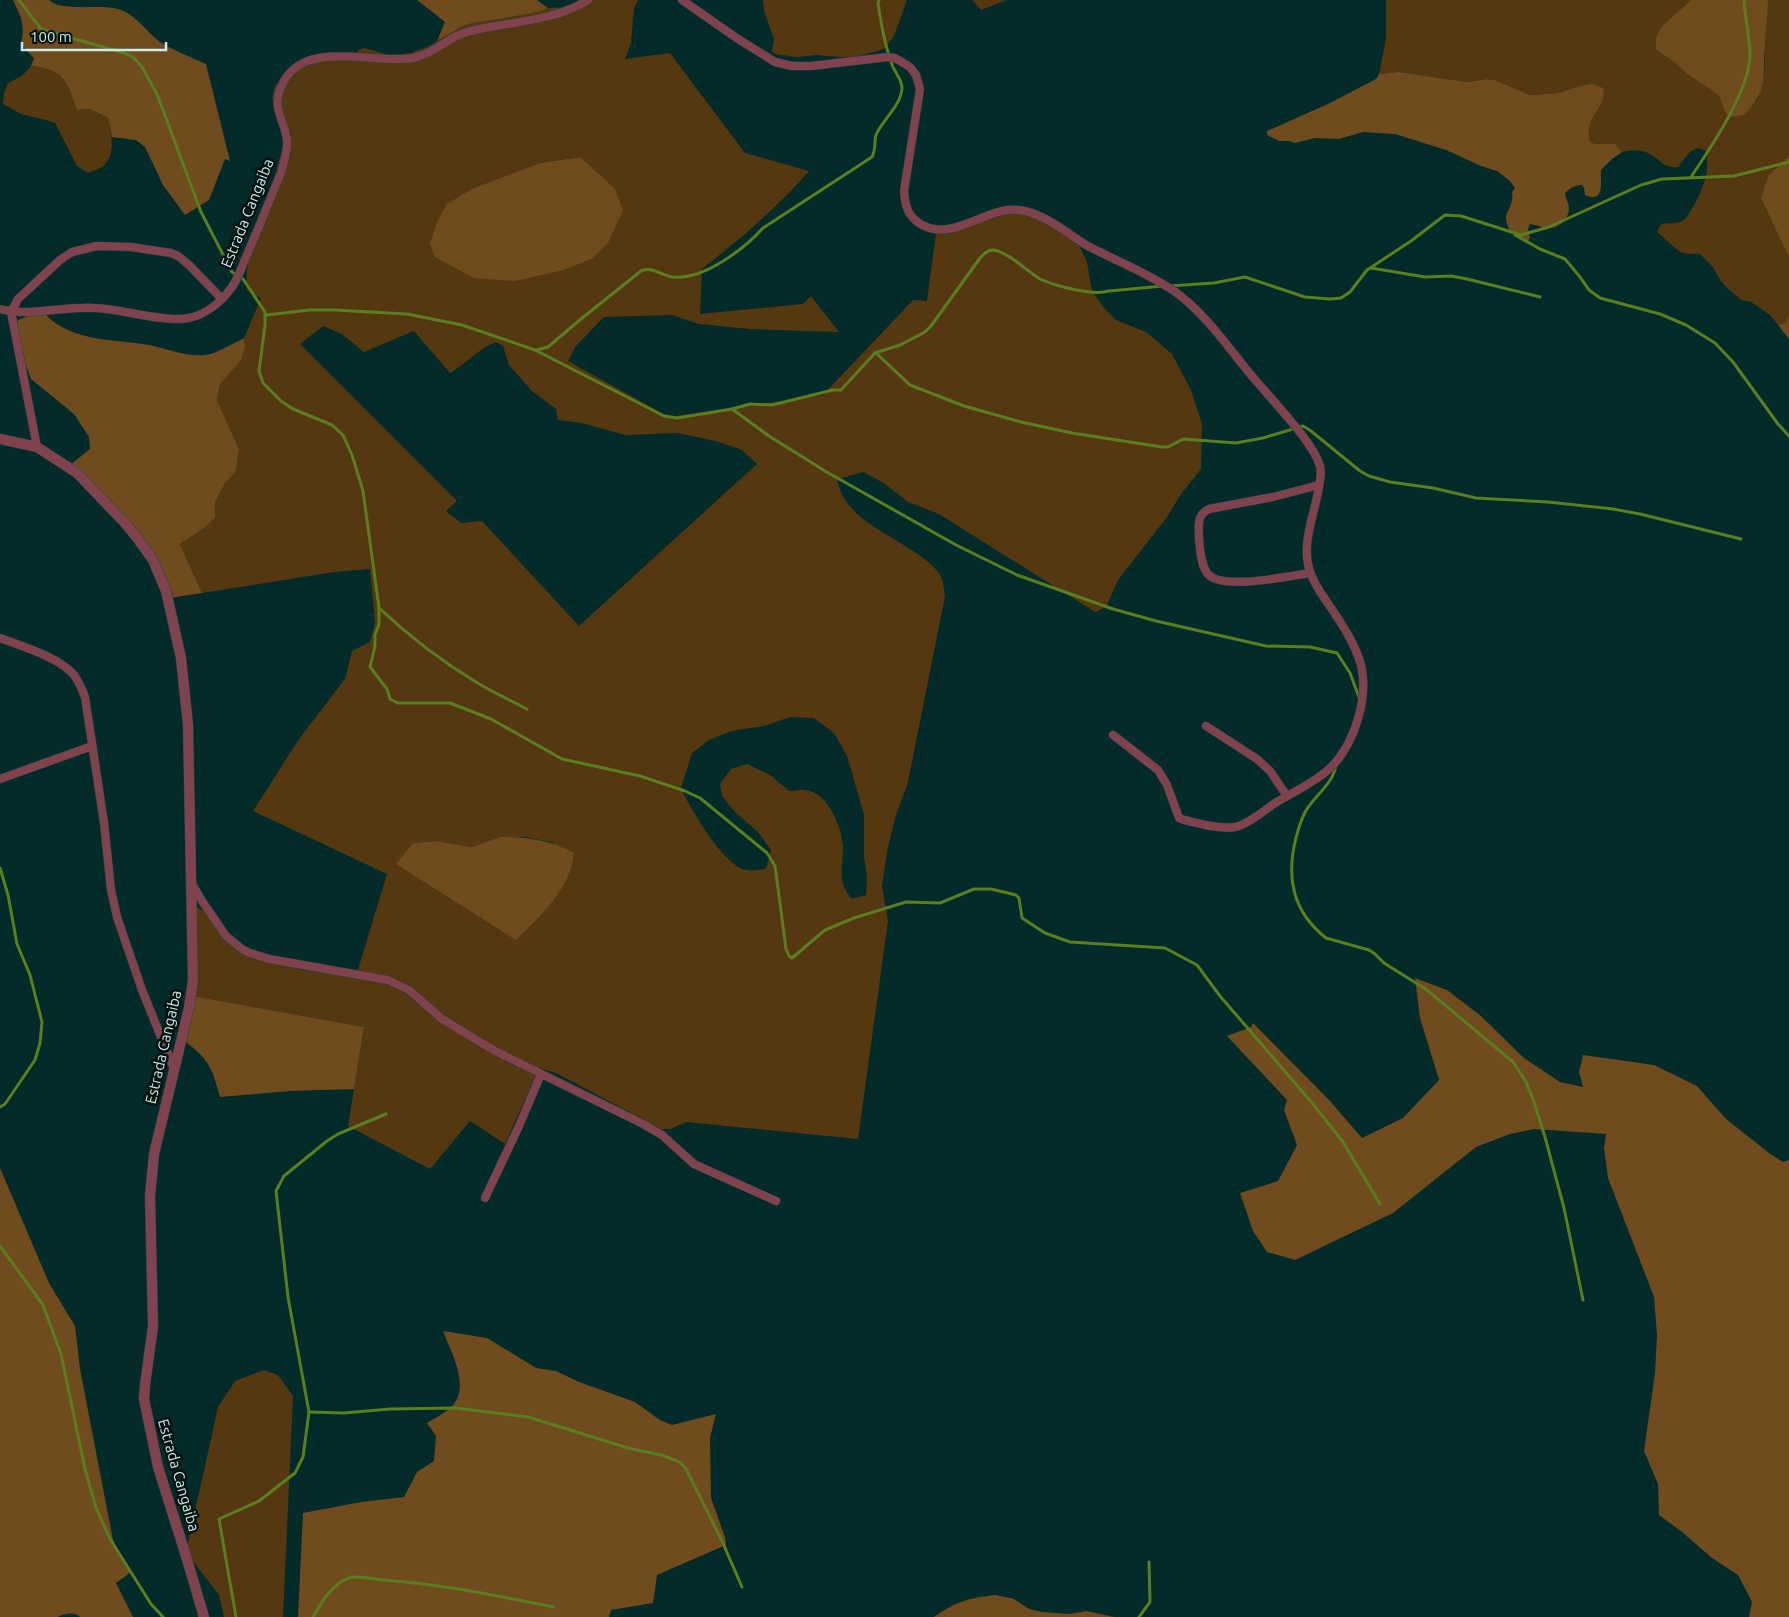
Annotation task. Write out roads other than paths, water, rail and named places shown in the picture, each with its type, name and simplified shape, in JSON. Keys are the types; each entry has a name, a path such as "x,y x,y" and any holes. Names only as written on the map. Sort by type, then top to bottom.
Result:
{"street":[{"name":"Estrada Cangaiba","path":"0,309 11,312 94,308 180,319 202,314 222,299 235,282 281,173 287,139 279,116 278,98 284,82 296,68 316,59 333,57 414,58 436,50 452,38 466,32 536,20 558,14 588,0"},
{"path":"682,0 775,62 792,66 811,66 888,57 902,61 916,75 920,89 904,190 905,203 911,216 926,227 941,230 960,226 1005,210 1028,211 1040,215 1084,243 1174,291 1190,304 1219,335 1302,435 1319,462 1321,473 1306,556 1310,573 1318,589 1354,646 1364,682 1363,697 1358,716 1343,752 1330,768 1312,782 1234,828 1179,818 1167,785 1158,770 1151,762 1113,735"},
{"path":"37,447 11,312 18,299 60,260 72,252 97,246 131,247 171,253 189,265 222,299"},
{"name":"Estrada Cangaiba","path":"0,438 37,447 77,473 125,522 152,560 166,591 181,658 189,746 193,980 189,1008 154,1154 150,1196 153,1326 144,1399 158,1467 204,1617"},
{"path":"1310,573 1234,583 1216,580 1208,575 1204,568 1199,542 1198,520 1209,509 1273,497 1319,485"},
{"path":"0,638 62,664 75,676 84,697 104,823 111,890 117,917 142,990 174,1069"},
{"path":"1206,726 1257,759 1270,771 1287,796"},
{"path":"0,780 92,746"},
{"path":"191,882 219,928 232,942 242,949 269,959 399,984 461,1032 495,1051 643,1124 662,1135 694,1164 776,1201"},
{"path":"485,1198 541,1074"}],"waterway":[{"path":"19,0 41,29 127,54 134,58 142,67 157,94 201,212 232,272 243,279 265,312 259,371 263,383 281,401 293,409 332,425 343,435 352,455 363,491 379,608 379,624 375,635 375,646 370,667 387,689 390,699 398,703 450,703 491,719 562,759 640,776 700,798 767,853 775,866 786,949 792,958 825,930 854,918 906,902 940,903 974,889 991,889 1016,895 1019,898 1022,918 1045,933 1070,942 1165,948 1197,965 1220,996 1313,1104 1343,1142 1380,1204"},
{"path":"536,350 548,347 641,271 654,270 673,277 685,277 697,274 722,262 745,245 763,228 872,157 876,135 895,107 902,88 886,43 879,11 879,0"},
{"path":"1691,177 1736,103 1748,71 1750,50 1744,0"},
{"path":"1169,286 1214,283 1245,277 1305,297 1341,298 1350,292 1367,270 1411,241 1445,215 1461,216 1521,235 1549,227 1641,185 1662,179 1734,176 1789,162"},
{"path":"1515,235 1540,249 1565,259 1589,290 1600,298 1660,314 1686,325 1715,343 1733,362 1778,424 1789,436"},
{"path":"266,315 310,310 334,310 407,314 462,325 535,350 664,416 677,418 732,409 750,404 772,405 833,390 841,390 875,353 900,345 925,332 980,258 989,251 999,251 1005,254 1040,279 1074,290 1102,292 1163,286"},
{"path":"1371,268 1425,277 1451,276 1540,297"},
{"path":"876,353 910,385 964,406 1021,422 1072,433 1168,447 1183,439 1236,443 1263,438 1303,426 1360,471 1369,476 1390,482 1433,488 1476,498 1548,502 1613,509 1741,539"},
{"path":"732,409 769,436 825,471 956,545 1017,575 1113,609 1156,621 1266,646 1310,647 1337,653 1350,673 1359,697"},
{"path":"379,608 450,666 482,686 527,709"},
{"path":"1336,764 1329,782 1304,813 1297,834 1293,852 1292,880 1299,905 1315,928 1326,938 1369,950 1384,963 1427,990 1513,1062 1526,1082 1545,1137 1564,1208 1583,1300"},
{"path":"0,868 8,895 17,944 30,975 42,1022 40,1043 35,1060 5,1104 0,1107"},
{"path":"236,1617 219,1519 259,1501 295,1473 303,1457 309,1412 288,1297 276,1191 284,1176 327,1141 338,1134 386,1114"},
{"path":"0,1246 43,1305 61,1354 85,1469 96,1508 110,1539 151,1604 163,1617"},
{"path":"309,1412 344,1413 390,1409 455,1408 528,1417 680,1462 686,1469 722,1541 742,1587"},
{"path":"1139,1617 1150,1602 1149,1562"},
{"path":"313,1617 337,1585 349,1578 357,1577 448,1587 554,1607"}]}
